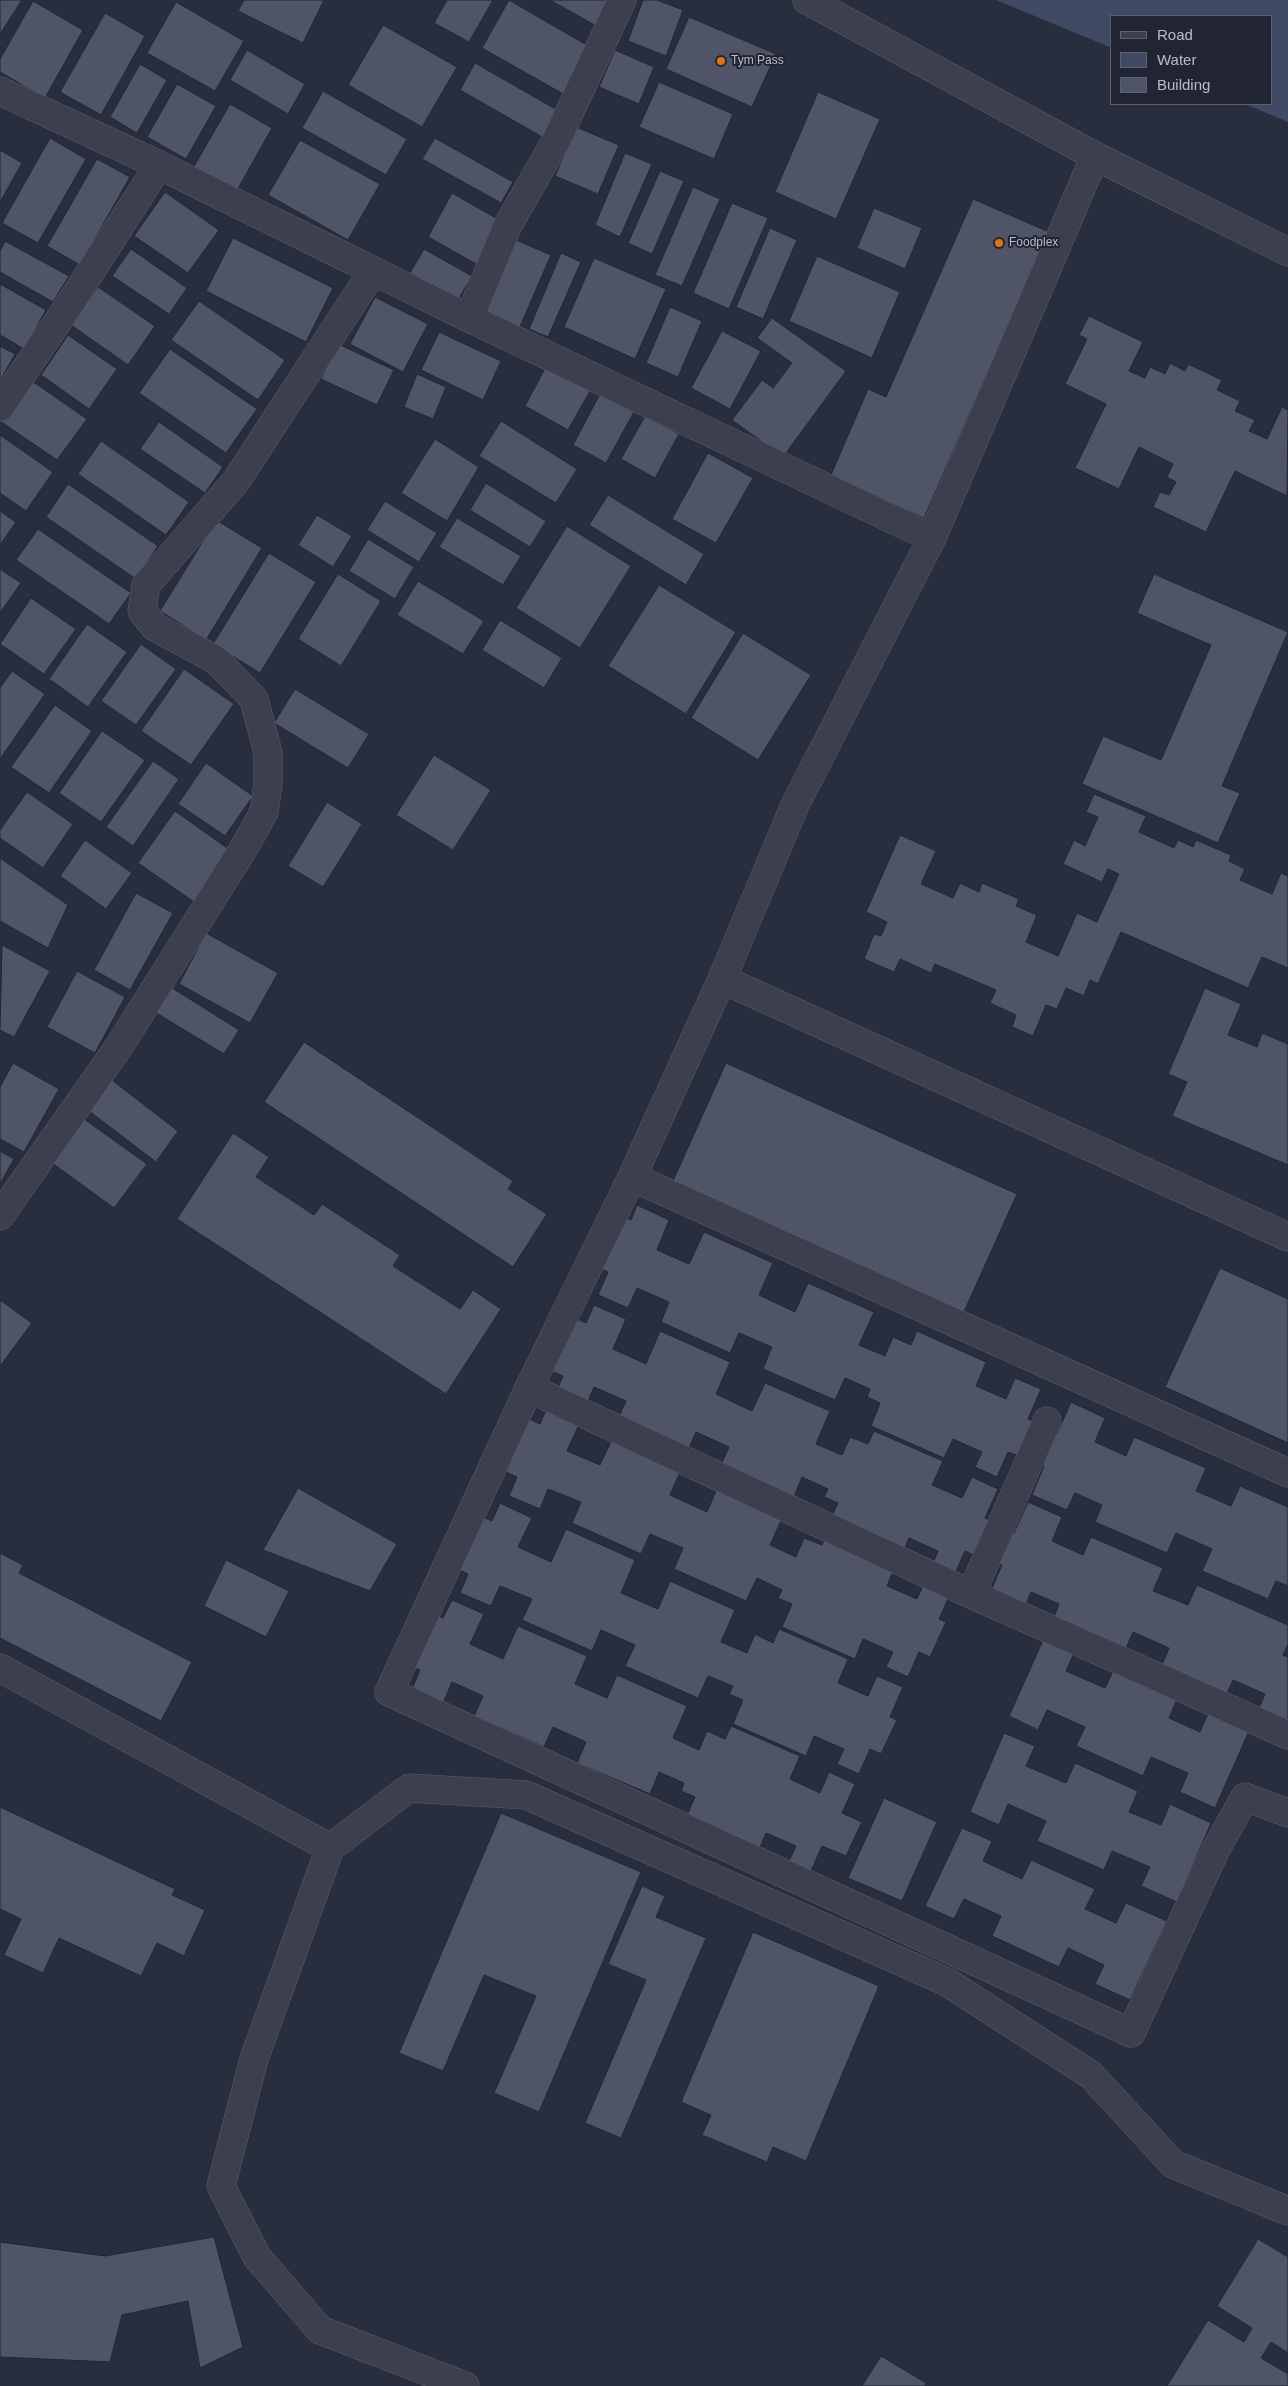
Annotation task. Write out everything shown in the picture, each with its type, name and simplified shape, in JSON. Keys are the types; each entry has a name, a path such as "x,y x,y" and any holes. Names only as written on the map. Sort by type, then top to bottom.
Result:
{"street":[{"path":"469,318 508,225 557,139 622,0"},
{"path":"807,0 1095,156 1288,252"},
{"path":"0,91 159,165 469,318 932,538"},
{"path":"1095,156 932,538 795,805 722,979 632,1177 529,1388 390,1692 1131,2033 1216,1849 1245,1797 1288,1813"},
{"path":"0,407 73,299 159,165"},
{"path":"0,1216 118,1048 245,846 264,812 268,784 268,753 254,699 216,660 155,627 142,611 146,585 236,481 373,271"},
{"path":"722,979 1288,1237"},
{"path":"632,1177 1288,1473"},
{"path":"529,1388 971,1594 1288,1736"},
{"path":"971,1594 1047,1421"},
{"path":"0,1668 330,1848"},
{"path":"465,2386 320,2330 257,2257 222,2186 254,2059 330,1848 410,1788 526,1794 947,1982 1092,2076 1173,2164 1288,2211"}],"water":[{"path":"996,0 1288,0 1288,122 1247,105 1273,105 1273,15 1110,15 1110,47"}],"building":[{"path":"0,0 22,0 0,34"},
{"path":"244,0 324,0 303,43 238,11"},
{"path":"447,0 493,0 469,42 434,23"},
{"path":"509,0 592,48 565,95 482,48"},
{"path":"550,0 616,0 600,28"},
{"path":"643,0 657,0 683,10 666,56 628,41"},
{"path":"33,1 83,30 45,98 0,72 0,59"},
{"path":"176,2 244,41 215,91 147,53"},
{"path":"105,13 145,36 101,115 60,92"},
{"name":"Tym Pass","path":"689,17 776,54 752,107 666,69"},
{"path":"383,25 457,67 422,127 348,85"},
{"path":"247,50 305,84 288,114 230,80"},
{"path":"615,50 654,67 639,104 599,87"},
{"path":"475,63 559,111 544,138 460,90"},
{"path":"140,64 167,80 137,133 110,117"},
{"path":"659,82 733,114 714,159 639,127"},
{"path":"177,84 216,106 186,159 147,137"},
{"path":"323,91 407,139 386,175 302,128"},
{"path":"818,92 880,119 836,219 775,192"},
{"path":"230,104 272,128 236,192 193,168"},
{"path":"576,127 619,145 598,194 555,176"},
{"path":"50,138 86,159 38,243 2,223"},
{"path":"435,138 513,182 501,203 422,159"},
{"path":"300,140 380,184 348,240 268,195"},
{"path":"0,150 22,163 0,202"},
{"path":"625,153 652,164 620,237 595,225"},
{"path":"97,159 130,177 80,265 47,246"},
{"path":"660,171 684,181 652,254 628,243"},
{"path":"693,187 720,199 682,286 655,275"},
{"path":"165,192 219,230 188,273 134,236"},
{"path":"452,193 503,222 478,265 428,237"},
{"path":"973,199 1049,232 924,518 830,477 868,389 886,397"},
{"path":"732,203 768,218 729,309 693,293"},
{"path":"874,208 922,228 905,269 857,248"},
{"path":"770,228 797,240 763,319 736,307"},
{"path":"233,238 333,288 306,342 206,291"},
{"path":"516,240 551,255 519,329 484,313"},
{"path":"5,241 69,276 53,302 0,272 0,251"},
{"path":"131,249 187,288 169,314 112,276"},
{"path":"424,249 472,276 458,300 410,273"},
{"path":"561,253 581,262 548,337 529,329"},
{"path":"817,256 900,292 872,358 789,321"},
{"path":"594,258 666,289 635,359 564,327"},
{"path":"0,284 46,310 24,349 0,335"},
{"path":"98,287 155,326 128,365 71,325"},
{"path":"375,297 428,324 403,372 350,344"},
{"path":"199,301 285,360 258,400 171,340"},
{"path":"670,307 702,321 678,377 646,363"},
{"path":"1089,316 1143,342 1129,371 1145,378 1150,367 1165,374 1170,363 1185,371 1188,364 1222,380 1217,390 1240,401 1235,411 1255,420 1249,431 1267,439 1282,407 1288,410 1287,496 1235,471 1206,532 1153,507 1160,492 1169,495 1176,482 1167,477 1173,464 1139,447 1119,489 1075,468 1106,404 1065,384 1087,339 1079,335"},
{"path":"772,318 846,371 783,457 732,420 762,380 773,388 792,363 757,338"},
{"path":"722,331 761,351 730,409 691,388"},
{"path":"439,332 501,361 483,400 421,370"},
{"path":"68,335 117,369 89,409 41,375"},
{"path":"338,344 394,370 377,405 321,379"},
{"path":"0,346 15,354 0,381"},
{"path":"170,349 257,409 226,453 139,393"},
{"path":"550,359 594,384 568,430 525,406"},
{"path":"417,374 446,387 433,419 404,407"},
{"path":"29,379 87,419 57,460 0,421"},
{"path":"600,394 634,412 606,463 573,445"},
{"path":"645,416 679,434 655,478 621,459"},
{"path":"501,421 577,469 556,503 479,456"},
{"path":"159,422 223,467 205,493 140,449"},
{"path":"0,435 53,472 26,511 0,493"},
{"path":"435,439 479,467 447,521 401,493"},
{"path":"101,441 189,502 166,535 78,474"},
{"path":"708,453 753,478 716,543 672,519"},
{"path":"486,483 546,521 530,547 470,510"},
{"path":"68,484 158,546 136,579 46,517"},
{"path":"608,495 704,554 686,585 589,525"},
{"path":"385,501 437,533 419,562 367,530"},
{"path":"0,511 16,522 0,545"},
{"path":"317,515 352,536 333,567 298,545"},
{"path":"457,518 521,556 503,585 439,547"},
{"path":"216,520 262,548 206,640 160,611"},
{"path":"567,526 631,566 580,648 516,608"},
{"path":"38,529 131,593 109,624 16,560"},
{"path":"368,539 414,567 395,599 349,571"},
{"path":"269,553 316,582 260,673 213,644"},
{"path":"0,569 21,583 0,613"},
{"path":"338,574 381,601 341,666 298,639"},
{"path":"1154,574 1288,632 1222,786 1240,793 1218,843 1082,784 1103,736 1161,760 1211,645 1137,613"},
{"path":"418,581 484,621 463,654 397,615"},
{"path":"659,585 736,632 686,714 608,666"},
{"path":"31,598 76,629 44,674 0,644"},
{"path":"500,620 562,658 544,688 482,650"},
{"path":"87,624 127,652 88,707 49,679"},
{"path":"743,633 811,675 758,760 691,718"},
{"path":"141,644 176,669 136,725 101,701"},
{"path":"184,669 234,704 191,765 141,731"},
{"path":"12,671 45,694 0,759 0,688"},
{"path":"295,689 369,734 348,768 274,723"},
{"path":"55,705 92,731 49,793 11,767"},
{"path":"102,731 145,760 101,822 59,793"},
{"path":"434,755 491,790 453,850 396,815"},
{"path":"153,761 179,779 133,846 106,827"},
{"path":"206,763 253,796 225,836 178,804"},
{"path":"27,792 73,824 43,868 0,838 0,830"},
{"path":"1094,794 1146,816 1139,832 1174,848 1178,840 1193,847 1196,840 1231,855 1229,861 1245,869 1240,880 1272,894 1281,873 1288,876 1288,968 1262,957 1248,988 1121,932 1098,984 1090,980 1084,996 1066,988 1057,1009 1046,1005 1033,1036 1012,1027 1016,1015 990,1003 996,990 935,964 931,973 900,959 894,972 864,959 874,934 881,936 887,922 866,912 900,835 936,851 921,884 953,898 960,883 979,892 982,883 1019,899 1016,906 1037,915 1026,942 1058,956 1077,913 1097,922 1119,874 1108,869 1102,882 1063,864 1074,840 1085,846 1098,817 1086,812"},
{"path":"327,802 362,824 323,887 288,866"},
{"path":"175,811 230,850 194,902 138,863"},
{"path":"85,840 132,873 106,909 60,876"},
{"path":"0,858 68,905 48,948 0,921"},
{"path":"136,893 173,913 130,990 94,970"},
{"path":"206,933 278,973 250,1023 179,984"},
{"path":"2,945 50,971 14,1037 0,1030"},
{"path":"77,971 125,997 95,1053 47,1027"},
{"path":"169,986 239,1030 224,1054 153,1011"},
{"path":"1205,988 1241,1004 1228,1035 1257,1047 1262,1033 1288,1044 1288,1165 1172,1116 1187,1082 1168,1074"},
{"path":"304,1042 513,1181 508,1189 547,1214 513,1267 264,1102"},
{"path":"13,1063 59,1089 24,1152 0,1139 0,1087"},
{"path":"726,1063 1017,1194 963,1314 672,1183"},
{"path":"108,1077 178,1131 156,1162 85,1108"},
{"path":"80,1116 147,1164 114,1208 48,1160"},
{"path":"233,1133 269,1157 256,1177 314,1215 322,1204 400,1255 393,1266 460,1309 473,1290 501,1309 446,1394 177,1219"},
{"path":"0,1151 14,1159 0,1184"},
{"path":"637,1205 669,1220 657,1250 689,1264 704,1232 773,1263 759,1295 795,1312 808,1283 874,1312 859,1345 885,1356 893,1337 911,1345 917,1331 986,1362 976,1386 1006,1399 1015,1378 1041,1389 1028,1419 1034,1422 1019,1456 1008,1452 997,1477 975,1467 982,1452 953,1439 944,1458 871,1426 880,1403 867,1397 870,1389 845,1378 835,1400 763,1369 772,1347 739,1333 730,1353 661,1322 669,1302 637,1288 628,1308 598,1295 608,1272 599,1268 622,1216 631,1220"},
{"path":"1220,1268 1288,1299 1288,1443 1165,1387"},
{"path":"0,1300 32,1323 1,1365 0,1365"},
{"path":"594,1305 626,1319 613,1349 646,1364 660,1331 730,1362 716,1394 752,1411 765,1383 830,1411 816,1444 842,1455 850,1437 868,1444 874,1431 943,1461 932,1485 962,1498 972,1477 998,1489 985,1518 991,1521 976,1556 965,1551 954,1576 932,1566 938,1551 909,1538 901,1558 827,1526 838,1503 824,1497 828,1489 802,1477 793,1499 719,1469 729,1447 696,1432 687,1452 617,1421 626,1401 594,1387 585,1408 555,1395 563,1376 551,1371 575,1318 586,1323"},
{"path":"1071,1402 1105,1418 1095,1442 1126,1456 1134,1437 1206,1468 1196,1491 1231,1506 1240,1486 1288,1507 1288,1586 1276,1581 1268,1599 1202,1571 1212,1549 1176,1533 1167,1553 1095,1522 1102,1505 1075,1493 1067,1510 1032,1495 1044,1466 1037,1462 1051,1431 1057,1434"},
{"path":"548,1406 581,1420 567,1451 600,1465 615,1433 684,1463 670,1495 707,1512 719,1484 785,1512 770,1545 796,1557 804,1538 822,1545 828,1532 897,1562 887,1586 917,1599 926,1579 952,1590 939,1619 946,1622 930,1657 919,1652 908,1677 886,1667 893,1652 863,1639 855,1659 782,1627 792,1604 778,1598 782,1590 757,1578 746,1601 674,1569 683,1548 650,1534 641,1554 572,1523 581,1502 548,1489 540,1509 509,1496 517,1477 506,1472 529,1419 540,1424"},
{"path":"298,1488 397,1544 370,1591 263,1550"},
{"path":"1028,1502 1062,1517 1052,1541 1083,1555 1091,1537 1163,1568 1153,1591 1188,1605 1197,1585 1288,1625 1288,1644 1283,1655 1288,1657 1288,1727 1257,1713 1265,1694 1233,1680 1225,1698 1160,1670 1169,1648 1133,1632 1124,1653 1052,1622 1059,1604 1031,1592 1024,1609 989,1595 1002,1565 994,1562 1008,1531 1014,1533"},
{"path":"500,1503 532,1518 518,1547 551,1562 566,1529 635,1560 621,1593 658,1609 670,1581 735,1610 721,1642 747,1653 755,1634 773,1643 779,1629 848,1659 838,1683 868,1696 877,1676 903,1687 890,1717 897,1720 881,1754 870,1749 859,1774 837,1764 844,1749 814,1736 806,1756 733,1724 743,1700 729,1694 733,1686 708,1676 698,1698 625,1666 635,1645 601,1630 592,1651 522,1620 532,1599 500,1586 491,1606 460,1593 468,1574 457,1569 480,1516 492,1521"},
{"path":"0,1553 23,1565 19,1573 192,1662 161,1721 0,1638"},
{"path":"226,1560 289,1591 266,1637 204,1606"},
{"path":"452,1600 484,1614 470,1644 503,1659 518,1626 587,1656 575,1684 607,1698 617,1675 687,1706 673,1738 699,1750 707,1731 725,1739 731,1726 800,1756 790,1779 820,1793 829,1772 855,1784 842,1813 862,1822 846,1856 822,1846 811,1871 789,1861 796,1846 766,1833 758,1852 685,1820 695,1797 681,1791 684,1783 659,1772 650,1794 577,1763 586,1742 553,1727 544,1747 474,1716 483,1696 452,1682 443,1703 412,1689 420,1670 409,1666 432,1613 443,1618"},
{"path":"1044,1638 1075,1651 1066,1671 1105,1688 1114,1669 1178,1697 1169,1718 1200,1732 1209,1711 1250,1729 1215,1808 1180,1792 1188,1773 1151,1757 1143,1776 1076,1746 1085,1727 1047,1710 1038,1730 1009,1716"},
{"path":"1004,1733 1035,1746 1026,1766 1066,1783 1075,1763 1138,1791 1129,1812 1161,1825 1170,1804 1211,1823 1177,1902 1141,1886 1150,1867 1112,1851 1104,1870 1037,1841 1046,1821 1008,1804 999,1825 970,1812"},
{"path":"884,1798 937,1822 902,1901 848,1878"},
{"path":"0,1807 175,1889 172,1895 205,1910 184,1956 157,1943 141,1976 59,1938 43,1973 4,1955 21,1919 0,1909"},
{"path":"501,1813 641,1872 539,2112 494,2093 536,1996 484,1975 443,2071 399,2053"},
{"path":"962,1828 992,1841 983,1861 1022,1879 1031,1860 1095,1889 1085,1909 1116,1923 1126,1903 1167,1921 1130,2000 1095,1984 1104,1965 1068,1948 1059,1967 992,1936 1001,1916 964,1899 954,1919 925,1906"},
{"path":"642,1886 665,1896 656,1917 706,1938 621,2138 585,2123 646,1980 608,1964"},
{"path":"753,1932 879,1986 806,2161 773,2147 767,2162 702,2135 711,2115 681,2102"},
{"path":"214,2237 243,2347 200,2368 188,2301 122,2315 110,2362 0,2357 0,2242 105,2256"},
{"path":"1258,2239 1288,2257 1288,2353 1271,2342 1261,2358 1288,2374 1288,2386 1167,2386 1208,2320 1244,2342 1252,2328 1217,2306"},
{"path":"881,2356 926,2383 925,2386 862,2386"}],"place":[{"name":"Tym Pass","path":"721,61"},
{"name":"Foodplex","path":"999,243"}]}
